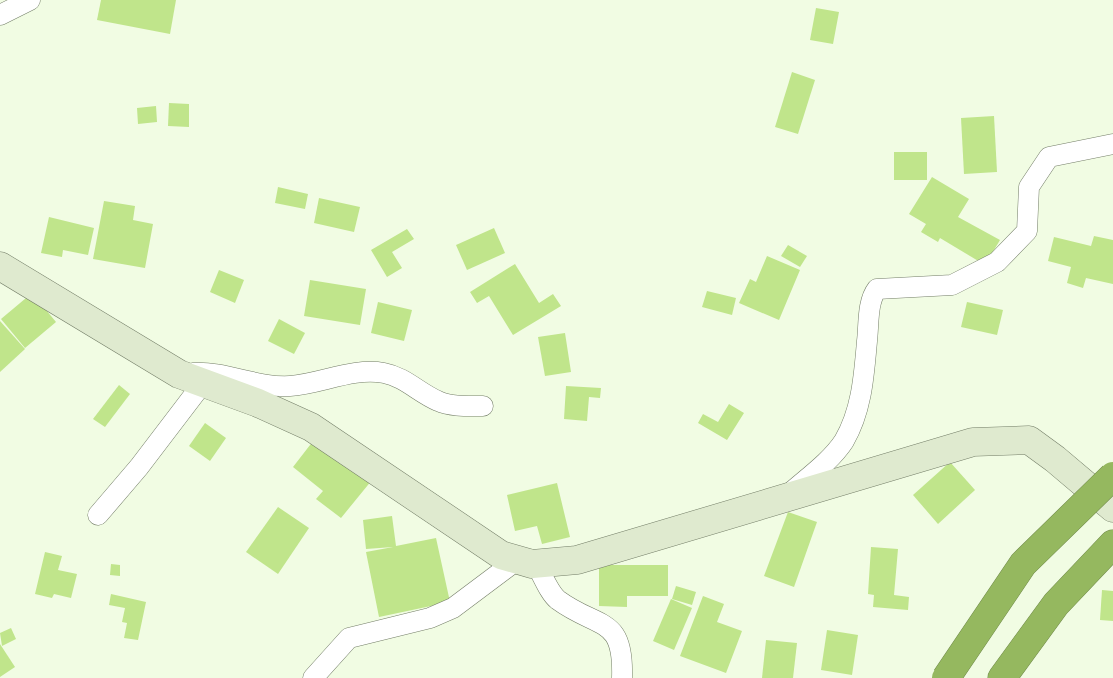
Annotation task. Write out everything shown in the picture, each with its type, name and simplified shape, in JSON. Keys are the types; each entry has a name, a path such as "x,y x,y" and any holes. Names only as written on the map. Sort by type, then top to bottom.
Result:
{"highway":[{"path":"946,678 1023,564 1113,476"},
{"path":"1002,678 1056,604 1113,544"}],"street":[{"path":"0,15 30,0"},
{"path":"786,496 843,442 856,415 863,388 870,310 874,294 878,289 952,285 997,262 1027,231 1029,187 1049,157 1113,144"},
{"path":"0,266 191,379 258,403 311,427 501,555 526,562 577,560 972,442 1029,440 1055,459 1113,508"},
{"path":"98,515 139,467 191,379 210,372 265,386 292,386 335,377 384,373 401,379 438,402 483,406"},
{"path":"313,678 349,638 430,618 453,608 526,562"},
{"path":"526,562 557,599 608,628 619,641 622,654 622,678"}],"building":[{"path":"101,0 176,0 170,34 97,20"},
{"path":"816,8 839,12 833,44 810,40"},
{"path":"792,72 815,80 798,134 775,127"},
{"path":"169,103 189,104 189,127 168,126"},
{"path":"156,106 157,122 138,124 137,108"},
{"path":"994,116 997,172 964,174 961,118"},
{"path":"894,152 927,152 927,180 894,180"},
{"path":"932,177 969,199 958,217 1000,240 985,265 940,238 938,242 921,232 926,224 909,214"},
{"path":"278,187 308,194 305,209 275,203"},
{"path":"319,198 360,207 354,232 314,223"},
{"path":"104,201 135,206 133,220 153,224 145,268 93,259"},
{"path":"49,217 94,228 88,255 63,250 62,257 41,253"},
{"path":"494,228 505,253 467,270 456,245"},
{"path":"407,229 414,239 392,252 402,268 387,277 371,250"},
{"path":"1094,236 1113,240 1113,284 1086,278 1083,288 1067,283 1071,267 1048,261 1054,237 1091,246"},
{"path":"788,245 807,256 800,267 781,256"},
{"path":"767,256 800,270 779,320 739,303 750,279 756,282"},
{"path":"515,264 539,303 553,294 561,306 513,335 489,296 477,303 470,292"},
{"path":"219,270 244,280 235,303 210,292"},
{"path":"310,280 366,289 360,325 304,316"},
{"path":"707,291 736,298 732,315 702,307"},
{"path":"32,293 56,322 25,348 1,319"},
{"path":"378,302 412,310 404,341 371,333"},
{"path":"967,302 1003,310 997,335 961,327"},
{"path":"279,319 305,333 294,354 268,341"},
{"path":"0,321 25,349 0,372"},
{"path":"565,333 571,372 545,376 538,337"},
{"path":"119,385 130,394 105,427 93,419"},
{"path":"566,386 601,388 600,398 589,397 587,421 564,419"},
{"path":"729,404 744,413 727,440 698,423 703,414 718,422"},
{"path":"205,423 226,438 210,461 189,446"},
{"path":"317,436 372,480 341,518 316,499 323,491 293,467"},
{"path":"950,462 975,490 938,524 913,495"},
{"path":"557,483 570,537 542,544 537,526 515,531 507,495"},
{"path":"278,507 309,528 278,574 246,552"},
{"path":"788,512 817,522 794,587 764,576"},
{"path":"392,516 396,546 436,538 450,602 379,617 366,552 393,547 366,549 363,520"},
{"path":"871,547 898,549 894,595 909,597 908,610 873,607 874,595 868,594"},
{"path":"45,552 62,556 58,570 77,574 71,598 54,594 52,598 35,594"},
{"path":"111,564 120,565 120,576 110,575"},
{"path":"599,565 668,565 668,596 627,596 627,607 599,606"},
{"path":"676,586 696,592 692,605 672,599"},
{"path":"1102,590 1113,591 1113,621 1100,620"},
{"path":"111,594 146,602 138,640 124,638 127,623 122,622 125,608 109,605"},
{"path":"703,596 724,604 717,622 742,631 726,673 680,656"},
{"path":"671,599 692,608 674,650 653,641"},
{"path":"11,628 16,639 2,646 0,633"},
{"path":"827,630 858,635 852,675 821,670"},
{"path":"766,640 797,643 793,678 762,678"},
{"path":"0,644 15,667 0,677"}]}
